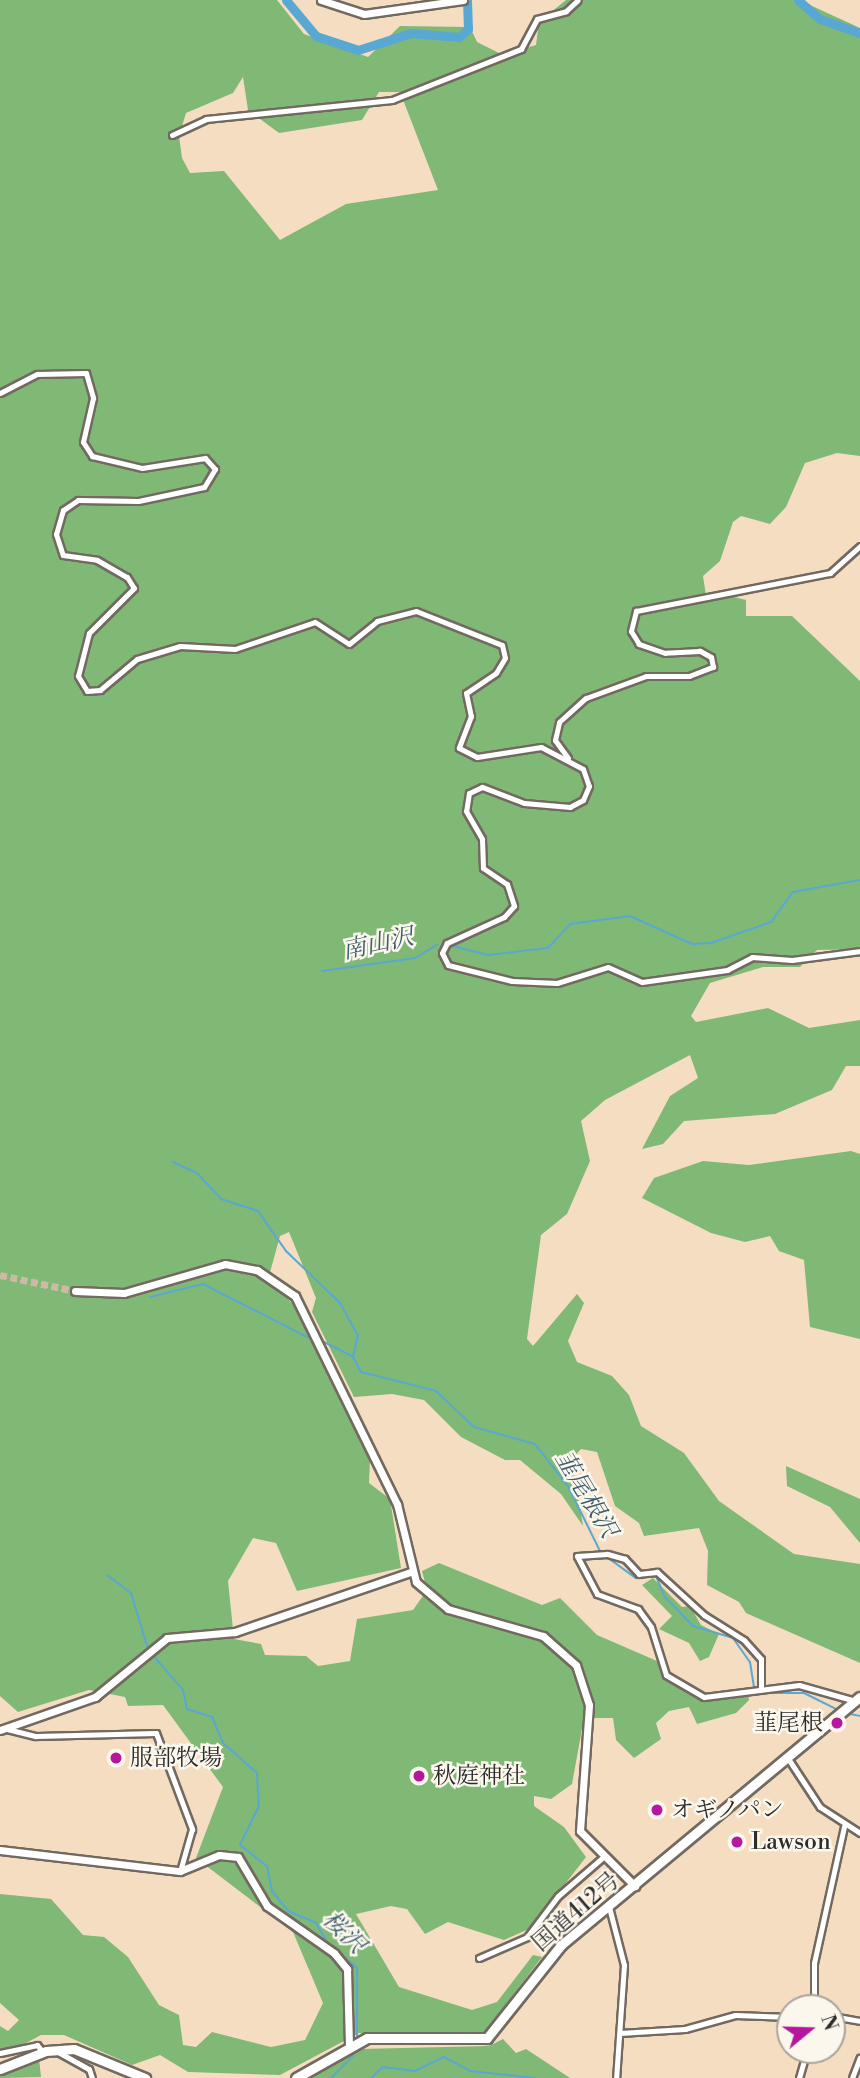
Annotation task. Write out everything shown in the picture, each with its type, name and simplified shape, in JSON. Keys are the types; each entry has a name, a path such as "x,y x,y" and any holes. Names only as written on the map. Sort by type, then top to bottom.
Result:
{"highway":[{"name":"国道412号","path":"296,2078 349,2044 367,2038 487,2038 550,1956 789,1760 833,1714 852,1700"},
{"path":"0,2069 58,2049 91,2054 145,2078"}],"street":[{"path":"321,0 364,14 462,0"},
{"path":"172,135 206,119 392,100 521,49 537,19 566,11 578,0"},
{"path":"0,393 37,374 86,373 93,398 83,442 93,456 142,468 205,458 215,469 204,486 138,501 78,500 63,510 56,534 63,555 97,560 127,577 134,588 89,633 78,676 84,689 98,691 131,663 180,646 235,649 315,622 349,644 377,621 419,611 496,640 505,650 496,673 466,693 471,716 458,740 462,752 477,757 538,746 572,762"},
{"path":"860,546 830,573 636,611 631,631 639,645 665,653 700,651 711,657 712,667 689,676 646,676 586,698 562,716 555,736 589,786 583,800 570,807 515,801 482,786 469,793 466,811 482,839 483,868 507,884 514,906 504,917 447,943 444,959 453,967 512,981 564,982 608,967 637,982 727,970 751,957 792,960 860,951"},
{"path":"75,1291 108,1294 225,1264 257,1270 287,1288 313,1327 397,1504 410,1572 440,1606 543,1636 576,1665 589,1704 580,1831 602,1858 635,1886"},
{"path":"761,1687 761,1660 744,1640 704,1615 657,1572 639,1574 625,1559 607,1554 577,1556 591,1587 638,1609 666,1675 704,1697 750,1687 824,1688 852,1700"},
{"path":"1,1729 95,1697 154,1646 175,1636 248,1628 410,1572"},
{"path":"1,1729 36,1736 156,1733 192,1829 180,1871"},
{"path":"789,1760 820,1807 844,1826 860,1833"},
{"path":"814,1994 814,1963 844,1826"},
{"path":"0,1850 180,1871 219,1855 238,1857 267,1906 334,1953 350,1977 349,2044"},
{"path":"479,1958 527,1937 558,1896 602,1858"},
{"path":"609,1907 624,1965 616,2078"},
{"path":"620,2033 685,2029 735,2015 776,2016"},
{"path":"0,2053 37,2045 43,2052"},
{"path":"58,2049 89,2069 92,2078"},
{"path":"852,2078 860,2057"}],"green space":[{"path":"0,0 277,0 304,34 368,57 400,26 470,27 477,42 503,55 536,45 539,22 566,0 799,0 860,28 860,456 837,453 805,463 786,507 770,524 741,516 733,522 720,561 703,576 707,602 734,597 746,600 746,616 792,616 860,681 860,949 817,950 800,967 763,967 710,983 691,1016 696,1022 768,1008 809,1028 860,1020 860,1066 846,1066 832,1090 775,1114 684,1121 663,1144 642,1149 670,1096 698,1078 690,1055 605,1100 581,1121 590,1161 567,1214 541,1235 527,1339 533,1346 577,1294 584,1303 568,1341 577,1362 612,1376 629,1395 641,1426 684,1453 719,1501 794,1554 860,1564 860,1663 746,1613 739,1602 707,1585 708,1551 699,1528 644,1536 639,1523 615,1506 597,1452 581,1449 572,1459 583,1526 561,1494 520,1460 505,1460 461,1437 424,1400 392,1394 354,1397 312,1312 316,1298 289,1232 280,1236 269,1276 305,1319 370,1460 369,1483 390,1499 401,1568 297,1591 276,1543 253,1538 228,1581 234,1639 261,1644 265,1655 306,1656 318,1666 350,1661 357,1619 413,1610 427,1590 422,1571 439,1563 542,1605 560,1598 597,1635 657,1661 666,1676 701,1700 747,1688 749,1700 736,1713 697,1724 689,1707 669,1711 656,1723 661,1739 634,1758 616,1740 613,1718 584,1718 572,1784 551,1799 534,1796 534,1806 564,1827 586,1857 531,1928 504,1940 448,1922 425,1934 407,1909 391,1906 356,1914 399,1987 472,2010 497,2002 533,1955 542,1957 481,2037 359,2033 280,2075 188,2072 160,2055 132,2065 64,2035 41,2035 0,2057 0,2026 8,2031 19,2020 0,2003 0,1894 51,1899 83,1935 104,1937 128,1957 159,2005 179,2015 183,2045 196,2047 212,2032 271,2047 305,2040 323,2003 293,1932 196,1858 223,1787 163,1705 128,1706 125,1697 89,1690 18,1712 0,1696","holes":["243,77 248,110 279,133 362,120 379,92 400,92 438,190 346,204 280,240 224,171 190,173 182,158 179,136 186,113 233,93"]},
{"path":"851,1151 860,1154 860,1339 810,1327 804,1260 779,1251 770,1236 745,1242 711,1233 642,1198 654,1178 703,1161 749,1165"},
{"path":"786,1466 860,1499 860,1543 830,1507 787,1486"},
{"path":"653,1578 682,1607 690,1606 701,1625 719,1634 709,1657 700,1661 689,1643 659,1629 672,1616 642,1585"},
{"path":"503,2039 516,2053 526,2049 570,2078 308,2078 359,2049 489,2046"},
{"path":"39,2058 41,2077 0,2078 0,2073"}],"waterway":[{"path":"286,0 316,36 358,50 411,33 459,37 468,29 467,0"},
{"path":"798,0 820,19 860,33"},
{"name":"南山沢","path":"449,945 488,955 548,948 570,924 630,916 692,944 711,943 771,922 793,892 860,880"},
{"name":"南山沢","path":"322,971 415,958 437,945"},
{"path":"173,1162 197,1173 221,1199 258,1211 286,1251 340,1303 358,1335 353,1357"},
{"name":"韮尾根沢","path":"150,1297 203,1284 307,1337"},
{"name":"韮尾根沢","path":"324,1342 353,1357 361,1372 436,1391 474,1427 535,1444 568,1486 600,1551"},
{"name":"韮尾根沢","path":"604,1555 636,1578 656,1576 665,1597 693,1626 733,1638 750,1662 754,1688"},
{"name":"桜沢","path":"107,1575 131,1593 148,1649"},
{"name":"桜沢","path":"151,1653 183,1690 187,1709 212,1717 223,1743 257,1773 259,1806 240,1845 267,1866 272,1891 288,1911 316,1923 328,1944"},
{"name":"韮尾根沢","path":"759,1693 804,1693 840,1711"},
{"name":"韮尾根沢","path":"845,1713 860,1716"},
{"name":"桜沢","path":"338,1952 357,1968 357,2036"},
{"name":"桜沢","path":"331,2078 353,2056"},
{"path":"371,2078 383,2067 415,2071 444,2057 470,2071 535,2078"}],"tunnel":[{"path":"0,1275 75,1291"}],"place":[{"name":"韮尾根","path":"837,1723"},
{"name":"服部牧場","path":"116,1758"},
{"name":"秋庭神社","path":"419,1776"},
{"name":"オギノパン","path":"657,1810"},
{"name":"Lawson","path":"737,1842"}]}
